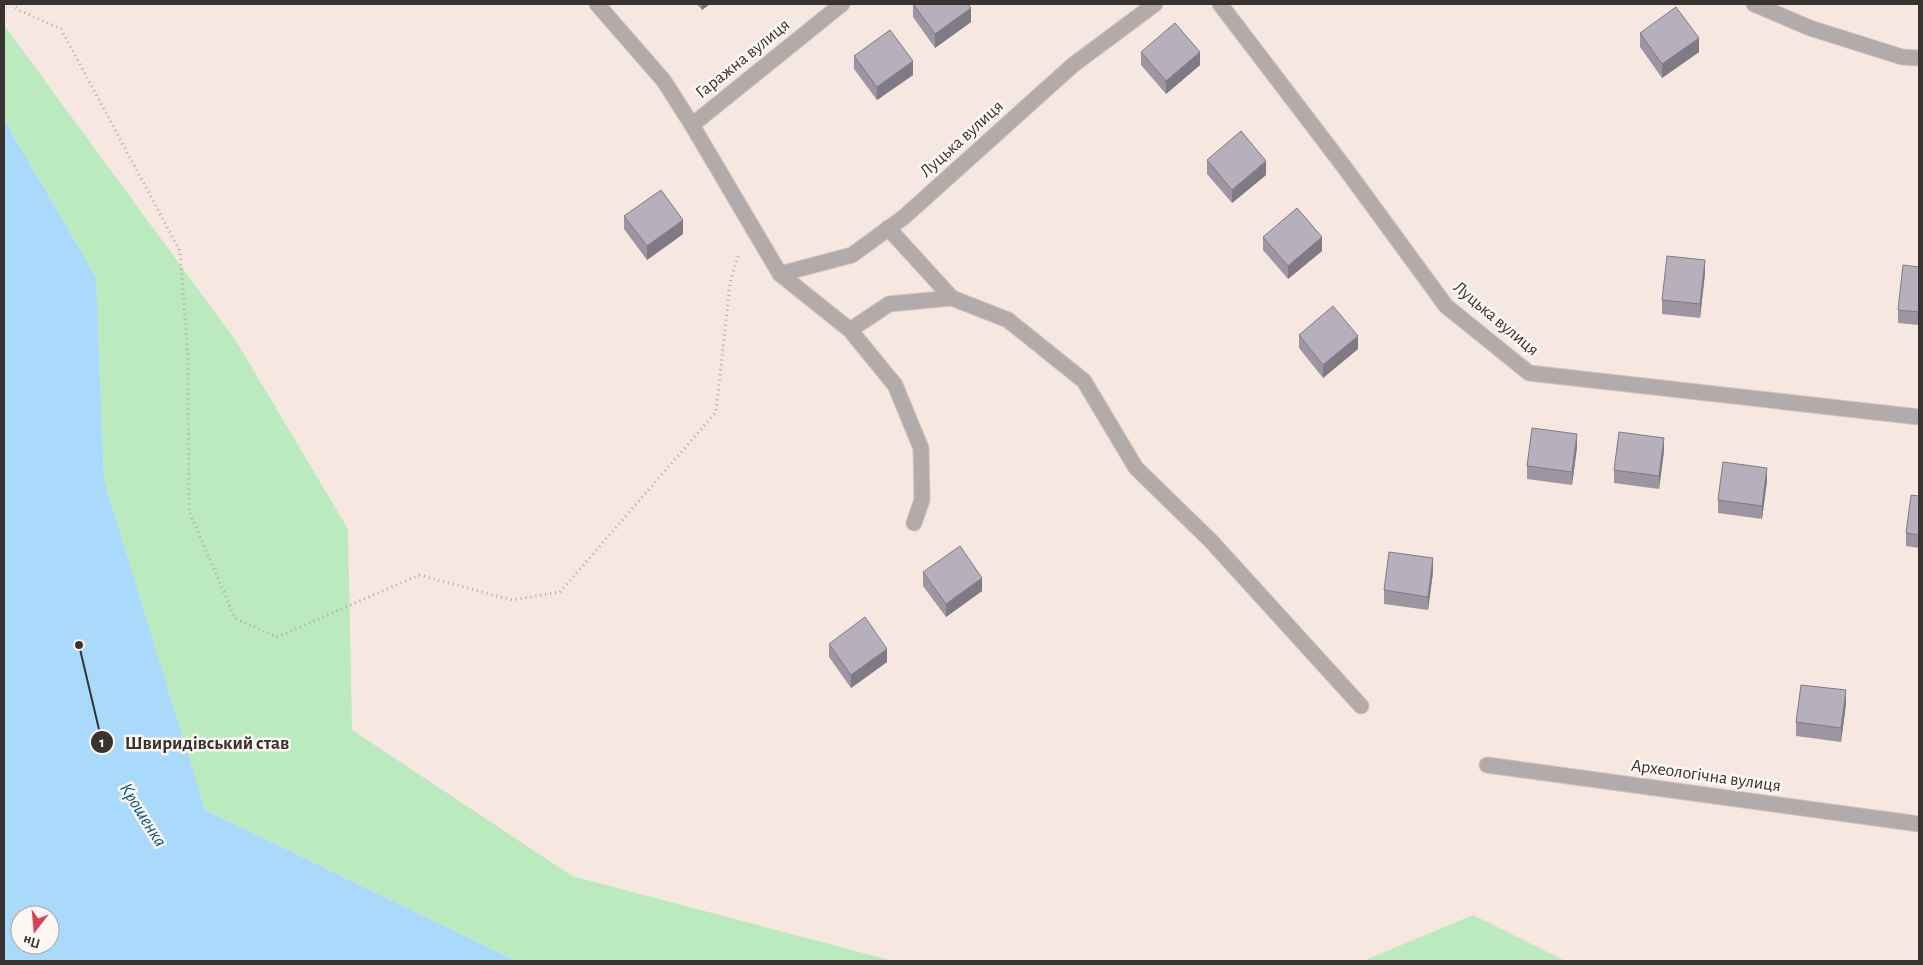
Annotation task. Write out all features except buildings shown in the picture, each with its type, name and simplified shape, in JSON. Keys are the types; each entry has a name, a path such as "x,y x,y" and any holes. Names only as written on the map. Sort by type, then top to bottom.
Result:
{"street":[{"path":"597,4 664,81 780,274 850,330 895,385 921,448 922,500 914,523"},
{"name":"Гаражна вулиця","path":"692,125 842,4"},
{"name":"Луцька вулиця","path":"780,274 852,255 904,217 1073,65 1155,4"},
{"name":"Луцька вулиця","path":"1220,4 1345,168 1446,306 1529,373 1919,417"},
{"path":"1754,4 1810,28 1902,57 1919,58"},
{"path":"888,228 952,298 1008,320 1084,381 1136,468 1211,541 1360,706"},
{"path":"850,330 889,304 952,298"},
{"name":"Археологічна вулиця","path":"1487,765 1919,824"}],"path":[{"path":"12,4 19,10 61,29 180,251 188,356 189,511 235,618 277,637 419,575 512,600 560,592 716,412 730,283 747,221"}],"green space":[{"path":"4,25 236,341 348,529 352,730 572,876 893,961 516,961 205,810 104,480 96,277 4,120"},
{"path":"1473,915 1565,961 1363,961"}],"water":[{"name":"Крошенка","path":"4,120 96,277 104,480 205,810 516,961 4,961"}],"place":[{"name":"Швиридівський став","path":"79,645"}]}
